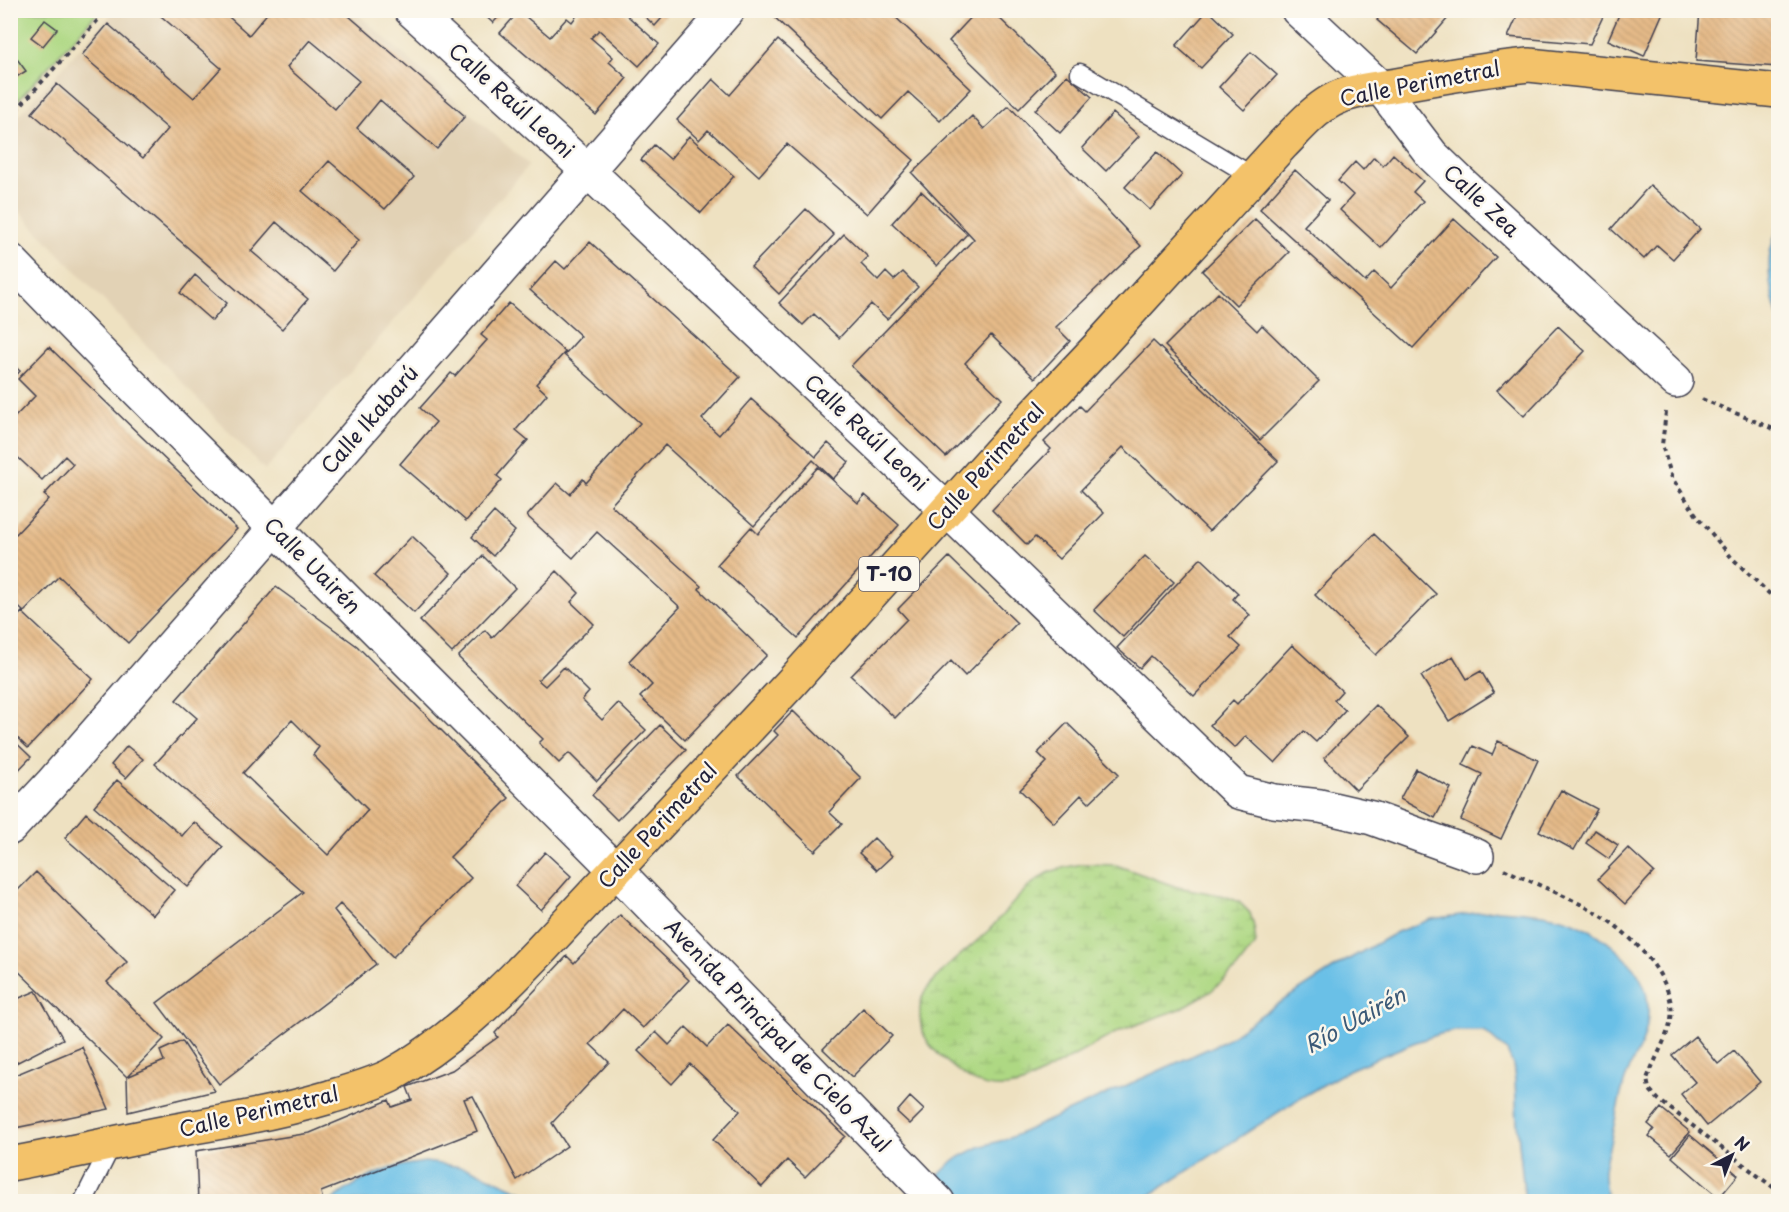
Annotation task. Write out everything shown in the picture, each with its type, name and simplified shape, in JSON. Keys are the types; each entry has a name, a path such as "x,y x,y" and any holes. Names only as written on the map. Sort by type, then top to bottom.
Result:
{"highway":[{"name":"Calle Perimetral","path":"10,1164 298,1106 352,1091 387,1077 423,1056 497,996 790,684 1252,176 1307,120 1332,101 1350,94 1381,88 1493,68 1529,65 1779,91"}],"street":[{"name":"Calle Raúl Leoni","path":"411,10 588,171 947,510 1238,792 1274,801 1320,806 1372,818 1477,856"},
{"name":"Calle Ikabarú","path":"10,828 728,10"},
{"name":"Calle Zea","path":"1298,10 1381,88 1432,155 1676,381"},
{"name":"Calle Uairén","path":"10,260 616,870"},
{"name":"Avenida Principal de Cielo Azul","path":"616,870 938,1202"}],"lane":[{"path":"1080,73 1252,176"},
{"path":"83,1202 112,1144"}],"path":[{"path":"10,117 107,10"},
{"path":"1779,431 1706,402 1676,381 1669,396 1664,418 1662,445 1672,478 1697,516 1732,558 1779,602"},
{"path":"1477,856 1603,917 1638,946 1656,968 1666,986 1671,1003 1671,1019 1647,1079 1649,1089 1659,1100 1779,1191"}],"shaded area":[{"path":"114,11 354,11 529,165 265,470 11,203 11,124"}],"green space":[{"path":"11,11 99,11 11,108"},
{"path":"1083,864 1116,865 1177,887 1225,896 1239,902 1250,913 1256,943 1237,968 1210,992 1180,1009 1119,1031 1025,1083 996,1087 970,1079 940,1055 925,1037 920,1021 920,1011 925,992 948,966 989,930 1039,878 1052,871"}],"water":[{"path":"1778,225 1778,318 1769,269 1770,253"},
{"name":"Río Uairén","path":"1497,910 1548,915 1576,923 1604,939 1619,952 1637,972 1642,982 1648,1005 1646,1030 1623,1087 1605,1161 1604,1178 1608,1201 1525,1201 1513,1065 1507,1051 1484,1031 1454,1031 1413,1043 1349,1070 1302,1097 1141,1201 911,1202 954,1160 979,1147 1007,1139 1223,1042 1342,963 1397,932 1431,919"},
{"path":"425,1162 469,1168 543,1201 331,1201 352,1186 376,1174 396,1167"}],"building":[{"path":"154,10 221,10 249,35 270,10 342,10 465,116 437,149 380,100 357,128 414,177 385,209 329,161 302,191 359,240 333,271 276,222 251,251 308,299 282,329 32,113 57,84 143,158 168,129 82,55 108,24 194,98 221,68","holes":["310,40 359,81 335,109 287,67"]},
{"path":"479,10 505,10 493,23"},
{"path":"524,10 536,10 531,16"},
{"path":"581,10 621,10 659,44 639,66 599,30 591,38 613,57 609,62 627,78 596,115 500,33 519,11 550,37 567,18 572,22"},
{"path":"638,10 669,10 655,26"},
{"path":"770,10 888,10 971,89 940,121 908,92 882,119 769,12"},
{"path":"978,10 991,10 1055,72 1019,109 949,41"},
{"path":"1208,10 1233,34 1201,68 1176,46"},
{"path":"1384,10 1455,10 1417,54 1377,20"},
{"path":"1520,10 1606,10 1590,44 1508,37"},
{"path":"1621,10 1664,10 1644,56 1608,40"},
{"path":"1700,10 1773,10 1778,16 1778,67 1696,61"},
{"path":"45,20 57,29 43,46 31,37"},
{"path":"778,40 914,160 867,214 787,144 759,176 708,130 699,140 677,120 713,79 730,95"},
{"path":"1251,52 1277,75 1244,110 1219,87"},
{"path":"14,55 26,71 10,81 10,58"},
{"path":"1067,75 1092,97 1060,133 1035,110"},
{"path":"1009,106 1141,246 1056,327 1070,341 1035,378 991,335 965,363 1002,399 946,457 851,366 974,239 912,173 972,116 984,129"},
{"path":"1113,113 1139,136 1106,171 1082,148"},
{"path":"689,136 734,176 701,213 641,160 654,145 670,159"},
{"path":"1157,152 1182,175 1150,210 1125,187"},
{"path":"1393,154 1423,181 1413,192 1423,201 1381,248 1340,210 1353,195 1338,181 1355,162 1363,170 1374,157 1383,166"},
{"path":"1295,170 1328,200 1304,226 1365,282 1374,272 1391,288 1454,219 1496,257 1413,348 1260,209"},
{"path":"1650,185 1700,229 1673,259 1657,245 1644,259 1611,229"},
{"path":"921,191 967,234 937,266 892,223"},
{"path":"806,209 834,235 779,294 751,267"},
{"path":"1255,219 1289,252 1236,305 1202,271"},
{"path":"844,234 868,257 861,264 878,281 886,272 894,280 903,272 918,287 887,319 871,304 839,338 814,314 803,325 779,303"},
{"path":"590,242 740,377 702,419 719,435 751,399 816,457 828,443 849,462 833,479 813,460 754,526 665,445 611,505 701,586 699,589 767,655 685,740 640,697 652,685 629,661 680,607 597,532 573,558 527,516 557,483 570,494 583,479 586,483 640,423 564,355 581,336 530,290 556,261 565,269"},
{"path":"195,275 227,303 212,321 180,293"},
{"path":"1218,293 1257,331 1262,325 1319,381 1260,440 1165,346"},
{"path":"509,303 565,352 536,384 547,394 516,430 528,440 497,476 502,480 466,521 400,464 436,422 420,408 451,373 455,376 487,340 481,335"},
{"path":"1558,326 1585,351 1524,416 1497,390"},
{"path":"1153,341 1278,461 1209,531 1123,447 1081,490 1104,513 1059,559 1035,537 1027,545 992,510 1051,449 1044,442 1080,406 1085,411"},
{"path":"49,347 237,529 128,643 59,576 24,612 10,599 10,529 16,534 49,499 44,495 73,464 65,456 42,480 10,450 10,422 35,396 18,379"},
{"path":"10,362 20,371 10,382"},
{"path":"818,467 858,503 865,495 899,525 798,638 717,565 751,527 758,534"},
{"path":"494,512 515,531 493,556 472,537"},
{"path":"1374,534 1436,594 1376,655 1315,595"},
{"path":"412,536 451,573 414,613 374,576"},
{"path":"483,556 515,588 452,653 420,621"},
{"path":"1145,556 1174,582 1123,637 1094,610"},
{"path":"949,557 1017,623 965,676 951,661 895,718 851,676 907,619 898,609"},
{"path":"1201,558 1238,593 1233,599 1250,615 1230,637 1241,647 1194,696 1151,656 1140,668 1117,648"},
{"path":"557,571 579,593 571,602 594,624 538,680 545,686 564,667 589,692 582,700 602,720 618,703 646,730 597,781 569,753 559,763 539,743 543,739 458,657 485,630 492,638"},
{"path":"276,587 357,646 509,798 450,857 471,878 393,957 340,904 334,910 376,964 219,1084 157,1003 303,892 155,764 197,718 176,700","holes":["292,720 319,747 313,755 368,810 328,855 243,773"]},
{"path":"22,612 93,679 28,748 10,731 10,624"},
{"path":"1292,645 1342,691 1334,700 1345,710 1316,742 1304,731 1275,763 1246,736 1235,748 1210,725 1233,700 1237,704"},
{"path":"1453,656 1467,679 1481,671 1494,693 1449,721 1421,676"},
{"path":"1376,705 1409,737 1356,790 1324,758"},
{"path":"793,711 861,778 829,812 842,824 815,851 738,776 778,735 774,731"},
{"path":"1067,723 1119,774 1089,803 1081,795 1054,823 1020,790 1047,762 1038,753"},
{"path":"660,725 686,750 617,820 592,795"},
{"path":"10,737 31,757 10,779"},
{"path":"1498,741 1538,760 1501,839 1461,820 1482,774 1463,765 1473,746 1492,755"},
{"path":"127,746 143,759 126,778 111,765"},
{"path":"1416,769 1451,788 1435,818 1400,799"},
{"path":"117,780 182,836 194,822 223,847 188,887 94,806"},
{"path":"1561,790 1597,809 1574,850 1539,831"},
{"path":"86,813 174,890 153,915 65,838"},
{"path":"1595,830 1618,845 1609,859 1586,843"},
{"path":"874,838 892,856 877,870 859,853"},
{"path":"1628,848 1654,872 1625,904 1598,879"},
{"path":"545,852 571,876 541,910 515,886"},
{"path":"36,872 127,962 107,982 164,1039 127,1077 10,963 10,898"},
{"path":"620,915 689,980 643,1028 623,1009 590,1044 609,1062 552,1123 567,1146 517,1180 473,1096 464,1099 477,1131 321,1192 323,1202 198,1202 196,1151 310,1133 389,1100 392,1107 412,1100 407,1087 452,1070 498,1037 495,1033 567,956 574,963"},
{"path":"36,991 63,1039 10,1066 10,1002"},
{"path":"863,1008 892,1036 852,1077 823,1049"},
{"path":"728,1025 845,1136 805,1177 787,1160 762,1187 713,1140 740,1111 690,1064 672,1084 638,1051 656,1032 669,1045 686,1027 707,1047"},
{"path":"1695,1036 1718,1064 1734,1051 1760,1082 1707,1126 1681,1094 1695,1082 1672,1055"},
{"path":"182,1041 215,1091 128,1112 127,1077 164,1061 160,1051"},
{"path":"82,1047 109,1109 10,1129 10,1077"},
{"path":"910,1097 924,1110 910,1124 897,1112"},
{"path":"1661,1108 1690,1132 1671,1154 1649,1136 1654,1129 1648,1124"},
{"path":"1690,1135 1738,1175 1719,1198 1672,1157"}]}
